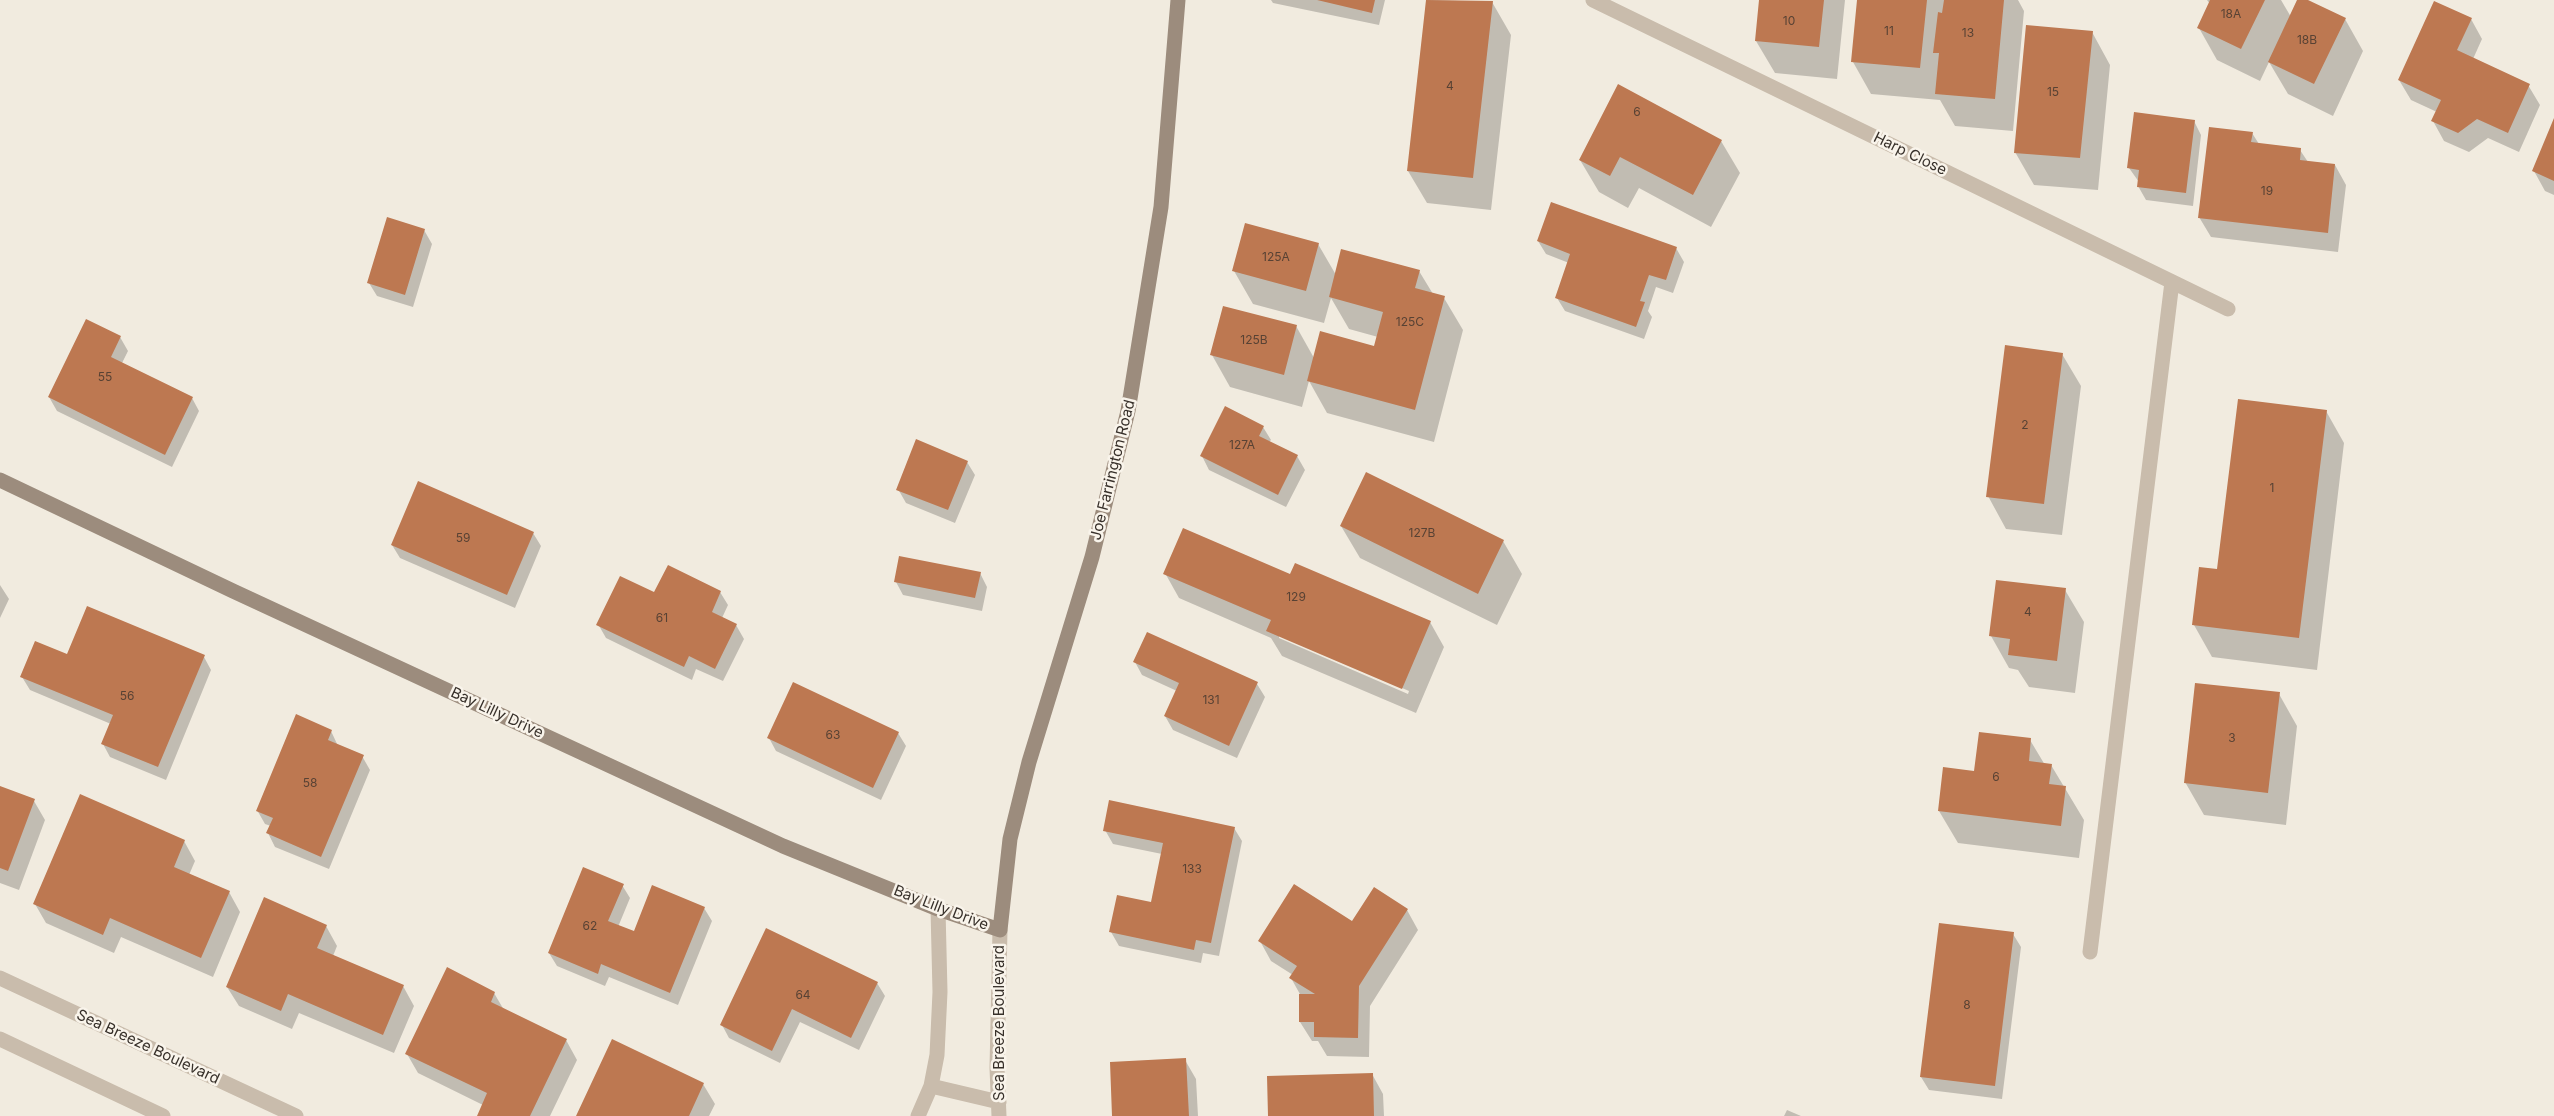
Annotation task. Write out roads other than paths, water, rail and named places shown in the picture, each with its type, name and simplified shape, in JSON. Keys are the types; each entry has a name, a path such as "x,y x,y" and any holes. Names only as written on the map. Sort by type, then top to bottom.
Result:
{"main road":[{"name":"Joe Farrington Road","path":"1000,930 1010,839 1029,762 1092,557 1128,411 1161,207 1178,0"},
{"name":"Bay Lilly Drive","path":"0,480 243,596 783,846 938,909 1000,930"}],"street":[{"name":"Harp Close","path":"1593,0 2228,309"},
{"path":"2090,952 2172,282"},
{"path":"918,1116 931,1086 937,1055 940,992 938,909"},
{"name":"Sea Breeze Boulevard","path":"999,1109 1000,930"},
{"name":"Sea Breeze Boulevard","path":"0,978 296,1116"},
{"path":"0,1039 163,1116"},
{"path":"931,1086 999,1109"}]}
